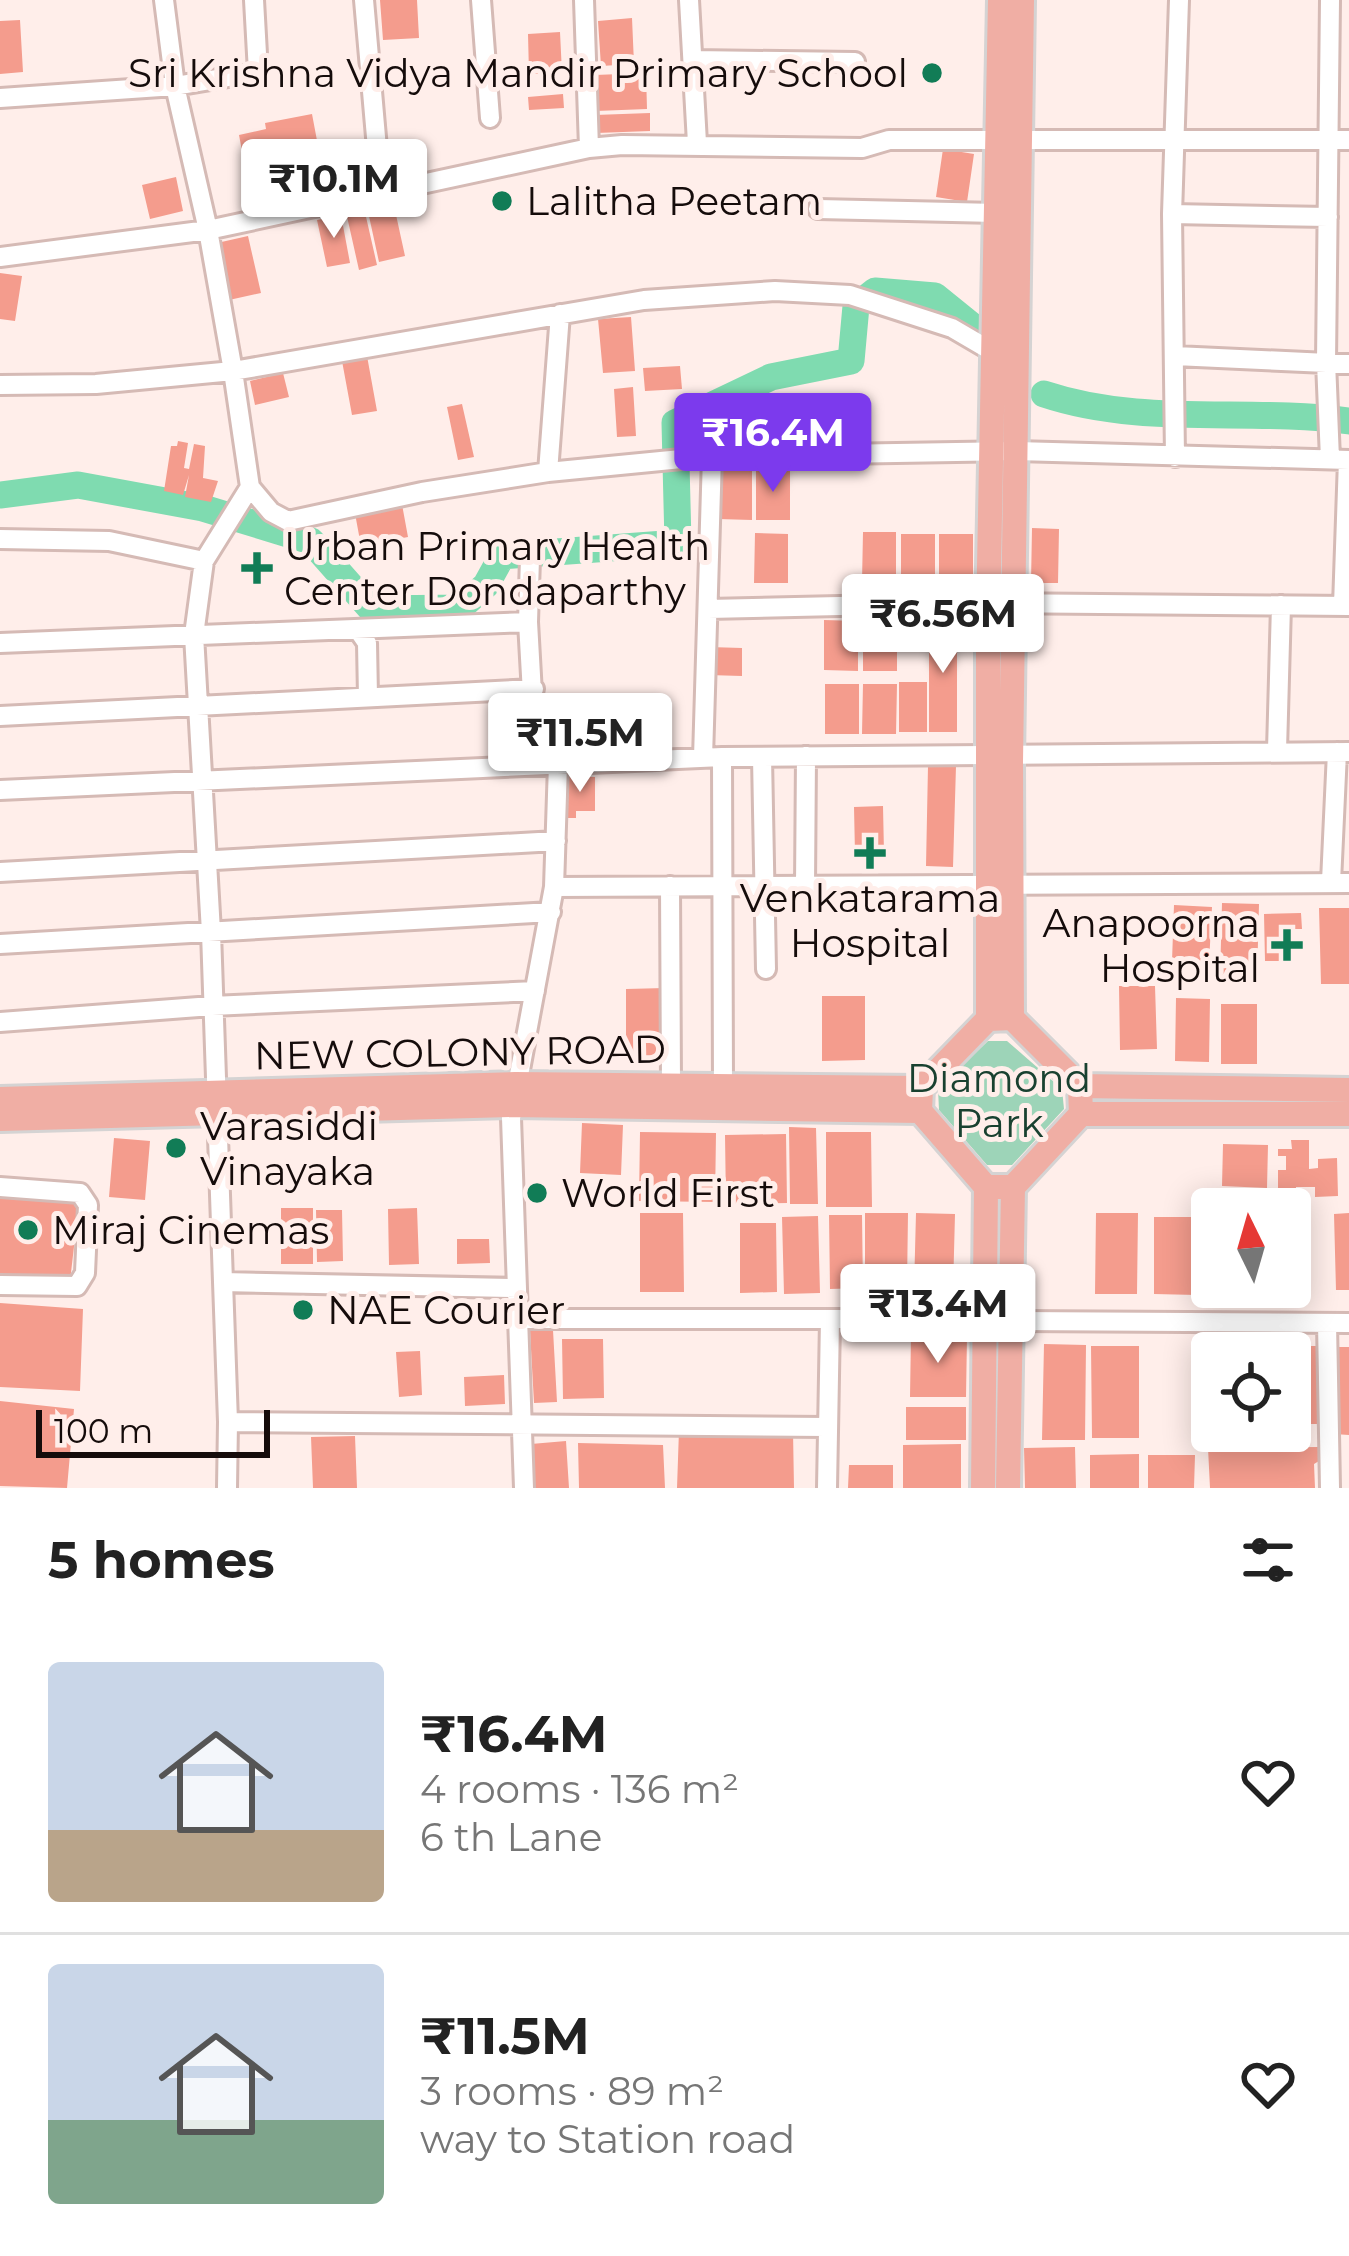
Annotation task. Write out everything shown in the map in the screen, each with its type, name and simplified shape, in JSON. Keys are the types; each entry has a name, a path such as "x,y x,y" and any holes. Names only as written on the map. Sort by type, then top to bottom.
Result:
{"main road":[{"path":"982,1488 986,1187 921,1099 1000,1019 1009,141 1000,0"},
{"path":"1004,452 993,352 997,214 1022,0"},
{"path":"1000,1019 1080,1086 1349,1090"},
{"name":"NEW COLONY ROAD","path":"0,1099 215,1102 671,1085 921,1099"},
{"path":"1008,1488 1013,1187 1081,1114 1080,1086"},
{"name":"NEW COLONY ROAD","path":"514,1094 921,1099"},
{"name":"NEW COLONY ROAD","path":"0,1119 215,1102"},
{"path":"1081,1114 1349,1114"},
{"path":"986,1187 1013,1187"}],"street":[{"path":"164,0 175,86 208,230 250,488 271,512 288,521 422,492 548,472 712,456 1004,452 1342,460"},
{"path":"0,98 175,86 258,72 254,0"},
{"path":"364,0 381,194"},
{"path":"481,0 490,118"},
{"path":"584,0 589,148"},
{"path":"689,0 698,143"},
{"path":"1175,457 1172,214 1178,0"},
{"path":"708,609 1001,603 1346,606 1342,460 1329,429 1327,362 1328,217 1339,140 1330,0"},
{"path":"693,61 854,62"},
{"path":"0,257 208,230 589,148 698,143 862,148 889,140 1339,140"},
{"path":"818,209 997,214"},
{"path":"1172,214 1328,217"},
{"path":"0,385 96,384 233,371 644,300 775,291 850,296 952,328 993,352"},
{"path":"548,472 560,314"},
{"path":"1174,356 1349,364"},
{"path":"712,456 708,609 721,886 723,1086"},
{"path":"227,1488 211,932 194,635 204,561 250,488"},
{"path":"0,538 110,541 204,561"},
{"path":"530,558 528,622 536,765"},
{"path":"1277,750 1280,605"},
{"path":"0,643 528,622"},
{"path":"358,631 367,643 368,698"},
{"path":"0,716 534,689"},
{"path":"0,790 712,758 1343,752 1340,883 554,886"},
{"path":"805,886 806,756"},
{"path":"763,757 766,969"},
{"path":"524,1488 514,1094 551,912 558,764"},
{"path":"0,872 556,842"},
{"path":"670,886 671,1085"},
{"path":"0,944 551,912"},
{"path":"0,1022 212,1006 535,991"},
{"path":"0,1187 80,1193 88,1204 84,1280 64,1289 0,1285"},
{"path":"223,1282 516,1288"},
{"path":"518,1319 983,1319"},
{"path":"827,1488 830,1320"},
{"path":"1010,1321 1349,1323"},
{"path":"1328,1323 1330,1488"},
{"path":"228,1422 827,1427"}],"green space":[{"name":"Diamond Park","path":"988,1041 1007,1041 1062,1089 1064,1109 1012,1165 987,1165 939,1110 938,1089"}],"building":[{"path":"380,0 417,0 419,38 383,40"},
{"path":"632,18 634,64 601,66 598,21"},
{"path":"20,20 23,72 0,74 0,21"},
{"path":"560,32 562,73 529,74 528,34"},
{"path":"646,73 647,109 596,111 595,75"},
{"path":"563,94 564,108 529,110 528,97"},
{"path":"650,113 650,131 596,133 595,115"},
{"path":"312,114 322,167 314,168 316,182 250,194 239,135 266,129 265,123"},
{"path":"943,149 974,154 967,202 936,197"},
{"path":"176,177 183,211 150,219 142,185"},
{"path":"393,201 405,256 379,262 367,207"},
{"path":"364,208 377,265 359,270 346,212"},
{"path":"341,215 350,263 327,267 317,220"},
{"path":"248,236 261,293 229,300 217,243"},
{"path":"0,273 22,276 15,321 0,319"},
{"path":"631,317 635,371 603,373 598,319"},
{"path":"367,356 377,411 352,415 342,361"},
{"path":"680,366 682,389 645,391 643,368"},
{"path":"283,373 289,397 255,405 250,381"},
{"path":"633,387 636,436 617,437 614,389"},
{"path":"462,404 474,457 458,460 447,407"},
{"path":"178,441 188,443 184,468 189,469 194,444 205,446 203,478 218,481 211,502 185,497 189,475 183,495 164,491 171,446"},
{"path":"718,470 752,470 752,520 718,519"},
{"path":"756,470 790,470 790,520 756,520"},
{"path":"401,499 408,537 361,546 354,508"},
{"path":"1032,528 1059,529 1058,583 1031,583"},
{"path":"863,532 896,532 896,582 862,582"},
{"path":"755,533 788,534 788,583 754,583"},
{"path":"901,534 935,534 935,584 901,584"},
{"path":"939,534 973,534 973,584 939,584"},
{"path":"824,620 858,621 858,671 824,670"},
{"path":"929,620 957,620 957,732 929,732"},
{"path":"863,621 897,621 897,671 863,671"},
{"path":"709,647 742,648 742,676 708,675"},
{"path":"899,682 927,682 927,732 899,732"},
{"path":"825,684 859,684 859,734 825,734"},
{"path":"863,684 897,684 896,734 862,734"},
{"path":"928,766 956,766 953,867 926,866"},
{"path":"566,776 595,777 595,811 576,811 576,818 565,818"},
{"path":"883,806 884,853 855,854 854,807"},
{"path":"1222,903 1259,904 1257,979 1220,978"},
{"path":"1174,905 1212,907 1209,963 1172,961"},
{"path":"1319,908 1349,908 1349,984 1321,984"},
{"path":"1301,913 1302,929 1290,929 1291,945 1280,945 1281,961 1265,961 1264,914"},
{"path":"1119,986 1155,986 1157,1049 1120,1050"},
{"path":"665,988 665,1060 626,1060 626,989"},
{"path":"822,996 865,996 865,1060 822,1061"},
{"path":"1176,998 1210,999 1209,1062 1175,1061"},
{"path":"1221,1004 1257,1004 1257,1064 1221,1064"},
{"path":"582,1123 623,1125 621,1175 580,1173"},
{"path":"789,1127 816,1128 818,1204 790,1204"},
{"path":"640,1132 716,1133 715,1202 639,1201"},
{"path":"826,1132 871,1132 872,1207 826,1207"},
{"path":"786,1134 787,1203 726,1204 725,1135"},
{"path":"114,1138 150,1141 145,1200 109,1197"},
{"path":"1291,1140 1309,1140 1309,1169 1318,1168 1318,1159 1337,1158 1338,1196 1315,1197 1315,1187 1278,1188 1278,1170 1286,1170 1286,1156 1278,1156 1278,1149 1292,1149"},
{"path":"1223,1144 1268,1145 1267,1188 1222,1186"},
{"path":"0,1197 79,1204 70,1281 0,1274"},
{"path":"281,1208 313,1208 313,1264 281,1264"},
{"path":"417,1208 419,1264 389,1265 388,1209"},
{"path":"316,1210 342,1210 343,1261 317,1262"},
{"path":"640,1213 683,1213 684,1292 640,1292"},
{"path":"865,1213 908,1213 907,1286 865,1285"},
{"path":"916,1213 955,1214 953,1291 914,1290"},
{"path":"1096,1213 1138,1213 1137,1294 1095,1294"},
{"path":"1349,1213 1349,1290 1336,1290 1334,1214"},
{"path":"829,1215 862,1215 863,1288 830,1289"},
{"path":"818,1216 820,1293 784,1294 782,1217"},
{"path":"1154,1217 1191,1217 1191,1295 1154,1294"},
{"path":"740,1223 776,1223 777,1292 740,1293"},
{"path":"457,1239 489,1239 490,1263 457,1264"},
{"path":"0,1303 83,1309 80,1391 0,1387"},
{"path":"553,1330 557,1402 534,1403 530,1331"},
{"path":"911,1335 967,1336 966,1397 910,1397"},
{"path":"562,1339 603,1339 604,1398 563,1399"},
{"path":"1044,1344 1086,1345 1085,1440 1042,1440"},
{"path":"1091,1346 1139,1346 1139,1438 1092,1438"},
{"path":"1311,1346 1318,1346 1318,1424 1311,1424"},
{"path":"1336,1347 1349,1347 1349,1435 1334,1434"},
{"path":"420,1351 422,1395 399,1397 396,1352"},
{"path":"504,1375 505,1404 465,1406 464,1377"},
{"path":"0,1401 74,1409 67,1488 0,1486"},
{"path":"906,1407 966,1407 966,1440 906,1440"},
{"path":"679,1430 793,1431 794,1488 677,1488"},
{"path":"355,1436 357,1488 313,1488 311,1437"},
{"path":"566,1441 569,1488 534,1488 531,1444"},
{"path":"578,1443 663,1445 665,1488 579,1488"},
{"path":"961,1444 961,1488 903,1488 903,1445"},
{"path":"1075,1447 1076,1488 1025,1488 1024,1448"},
{"path":"1311,1447 1319,1447 1315,1488 1210,1488 1208,1452 1311,1452"},
{"path":"1139,1454 1139,1488 1090,1488 1090,1455"},
{"path":"1148,1455 1195,1455 1194,1488 1148,1488"},
{"path":"849,1465 893,1465 893,1488 848,1488"}],"waterway":[{"path":"0,495 78,485 203,508 311,541 371,609 460,608 486,585 502,556 678,543 675,423 771,377 851,361 856,306 875,291 935,296 977,330"},
{"path":"1044,394 1119,410 1349,421"}],"place":[{"name":"Sri Krishna Vidya Mandir Primary School","path":"932,73"},
{"name":"Lalitha Peetam","path":"502,201"},
{"name":"Urban Primary Health Center Dondaparthy","path":"257,568"},
{"name":"Venkatarama Hospital","path":"870,853"},
{"name":"Anapoorna Hospital","path":"1287,945"},
{"name":"Varasiddi Vinayaka","path":"176,1148"},
{"name":"World First","path":"537,1193"},
{"name":"Miraj Cinemas","path":"28,1230"},
{"name":"NAE Courier","path":"303,1310"}]}
